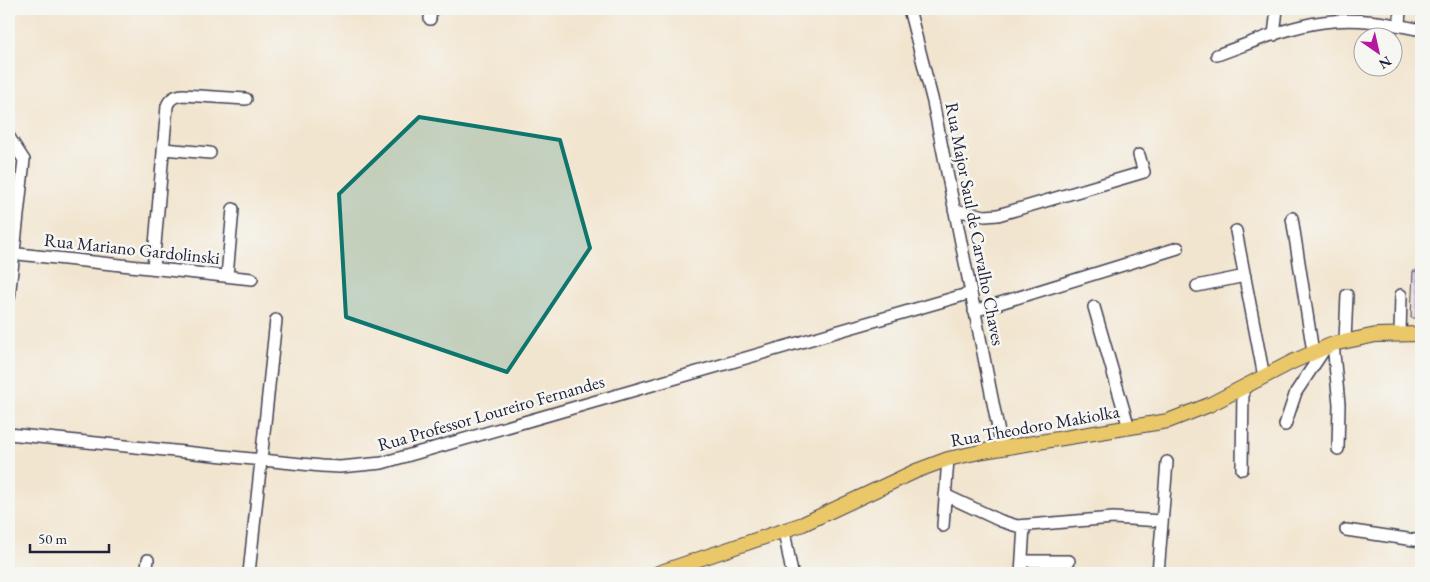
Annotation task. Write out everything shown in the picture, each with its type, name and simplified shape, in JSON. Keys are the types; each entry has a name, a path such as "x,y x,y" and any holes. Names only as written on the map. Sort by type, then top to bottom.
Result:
{"main road":[{"name":"Rua Theodoro Makiolka","path":"658,573 818,518 916,471 948,459 1002,448 1168,421 1183,416 1330,346 1376,335 1421,334"}],"street":[{"name":"Rua Major Saul de Carvalho Chaves","path":"909,9 933,102 1002,448"},
{"path":"1274,35 1277,9"},
{"path":"1399,25 1400,9"},
{"path":"1217,55 1274,35 1324,22 1361,21 1399,25 1421,30"},
{"path":"152,268 167,106 173,98 183,96 246,99"},
{"path":"9,138 24,160 11,254 9,298"},
{"path":"163,149 210,153"},
{"path":"954,210 991,216 1144,172 1139,155"},
{"path":"226,276 233,209"},
{"path":"1292,218 1330,346 1339,404 1338,449"},
{"path":"1236,231 1264,377"},
{"path":"974,311 1178,248"},
{"name":"Rua Mariano Gardolinski","path":"11,254 252,278"},
{"path":"1197,286 1245,276"},
{"name":"Rua Professor Loureiro Fernandes","path":"9,434 340,467 375,463 398,459 971,293"},
{"path":"1285,425 1296,392 1330,346 1347,295"},
{"path":"1400,334 1401,295"},
{"path":"1094,307 1129,428"},
{"path":"249,573 276,320"},
{"path":"1242,469 1243,388"},
{"path":"943,526 948,459"},
{"path":"1158,573 1167,462"},
{"path":"945,495 1001,522 1017,526 1113,518 1162,521"},
{"path":"1020,573 1024,526"},
{"path":"1346,530 1421,541"},
{"path":"784,531 792,573"},
{"path":"146,573 148,560"},
{"path":"1022,561 1069,561"}],"highlighted area":[{"path":"419,117 560,140 590,248 507,372 346,317 339,194"}],"building":[{"path":"1413,271 1421,271 1421,318 1411,318"}]}
